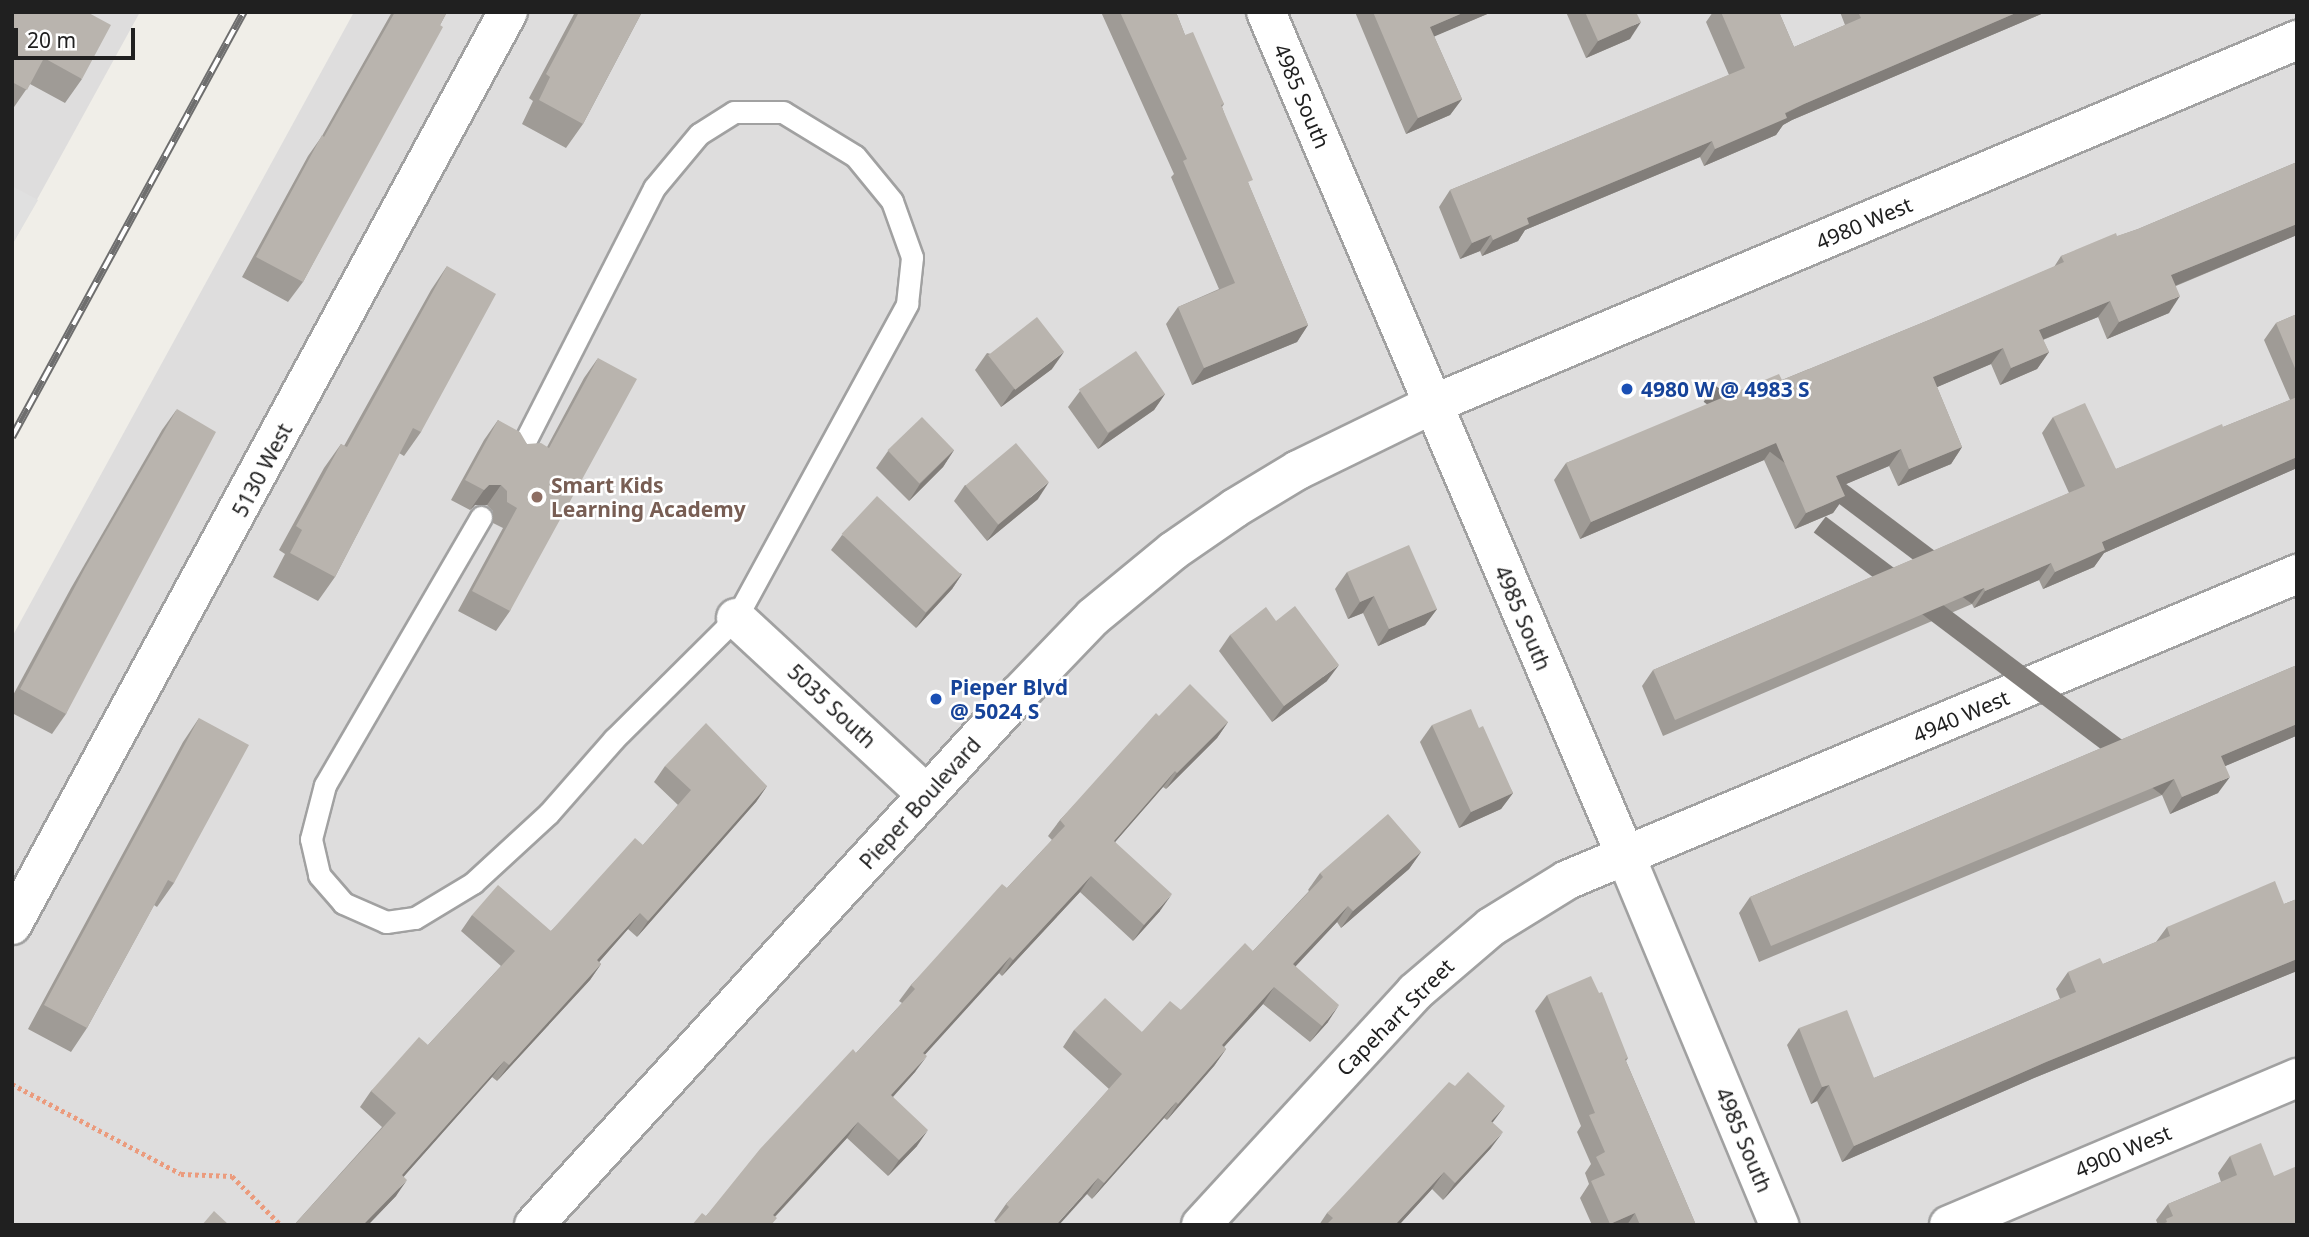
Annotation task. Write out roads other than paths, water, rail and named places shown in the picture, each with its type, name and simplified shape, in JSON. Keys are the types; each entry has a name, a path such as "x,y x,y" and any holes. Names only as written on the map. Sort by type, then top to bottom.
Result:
{"street":[{"name":"5130 West","path":"12,925 508,12"},
{"name":"4985 South","path":"1266,12 1431,405 1626,857 1779,1225"},
{"name":"4980 West","path":"1431,405 2297,40"},
{"name":"Pieper Boulevard","path":"534,1225 1093,617 1173,551 1235,508 1298,470 1431,405"},
{"name":"4940 West","path":"1626,857 2297,574"},
{"name":"5035 South","path":"736,618 927,795"},
{"name":"Capehart Street","path":"1201,1225 1415,992 1455,956 1491,927 1567,880 1626,857"},
{"name":"4900 West","path":"1949,1225 2297,1078"}],"lane":[{"path":"481,517 325,785 311,839 319,875 343,903 386,922 415,918 473,883 549,813 614,738 736,618 907,304 912,257 892,201 855,156 783,112 734,112 699,134 654,188 519,453"}],"railway":[{"path":"12,437 244,12"}],"place":[{"name":"4980 W @ 4983 S","path":"1627,389"},
{"name":"Smart Kids Learning Academy","path":"537,497"},
{"name":"Pieper Blvd @ 5024 S","path":"936,699"}]}
